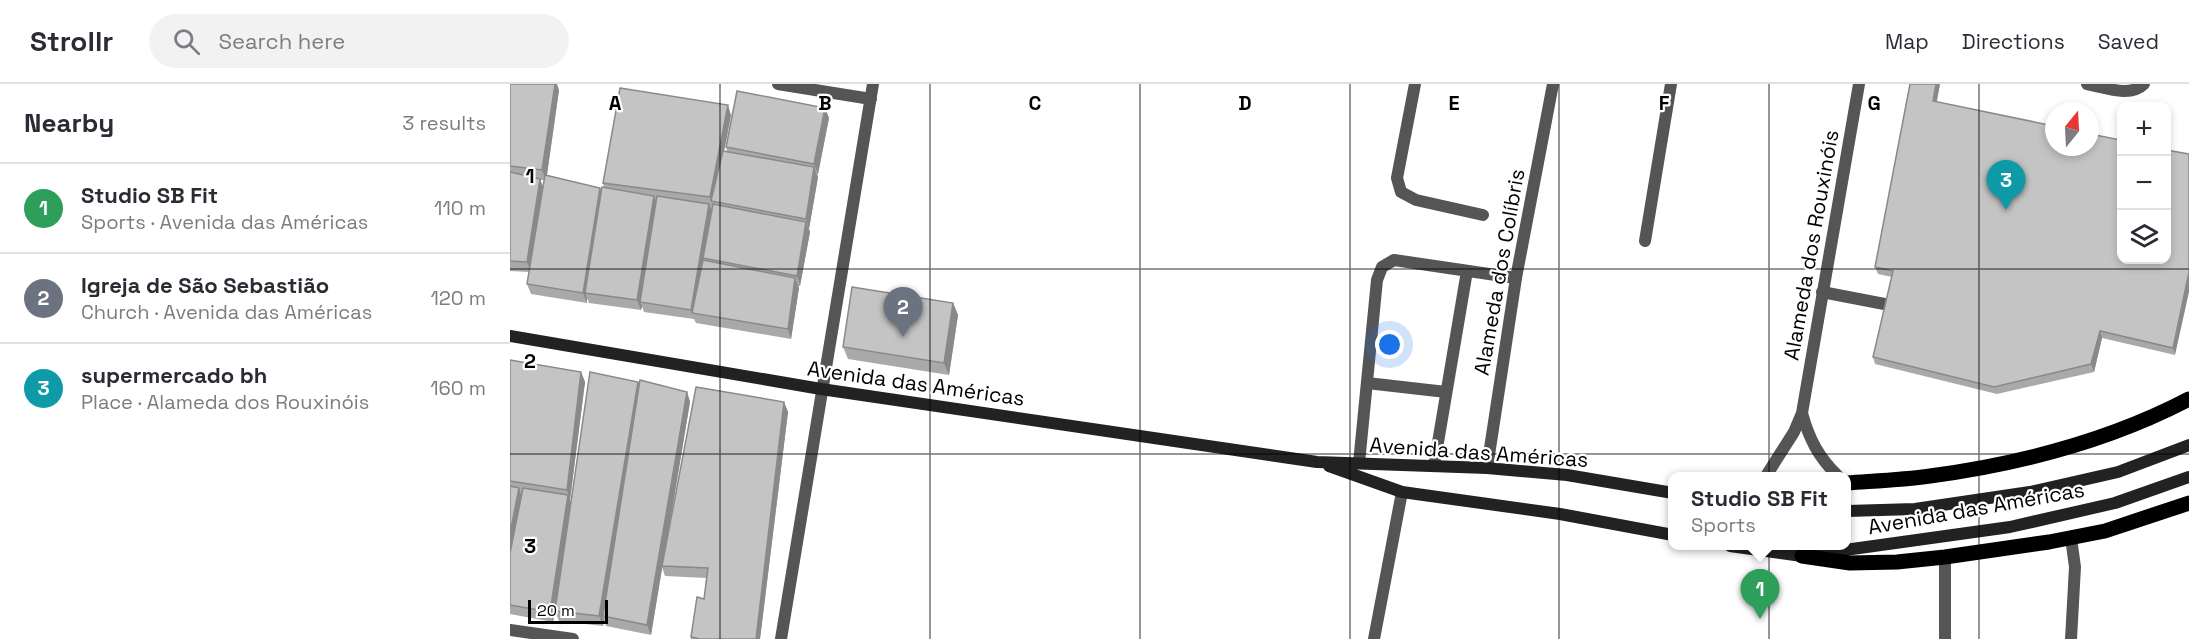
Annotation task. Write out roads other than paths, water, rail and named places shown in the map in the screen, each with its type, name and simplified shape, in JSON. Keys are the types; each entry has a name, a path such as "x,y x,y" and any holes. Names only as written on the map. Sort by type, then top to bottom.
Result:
{"main road":[{"name":"Avenida das Américas","path":"510,336 821,389 1317,462 1487,468 1567,475 1668,492"},
{"path":"1851,483 1928,477 2015,461 2084,443 2189,399"},
{"name":"Avenida das Américas","path":"1851,512 1915,509 2030,492 2118,472 2189,445"},
{"name":"Avenida das Américas","path":"1317,462 1402,492 1560,514 1668,534"},
{"name":"Avenida das Américas","path":"1851,548 2010,526 2115,503 2189,477"},
{"path":"1802,555 1850,563 1897,562 1944,557 2105,531 2189,503"},
{"name":"Avenida das Américas","path":"1762,550 1802,555 1839,550"}],"street":[{"path":"778,84 871,99"},
{"path":"781,639 873,84"},
{"path":"1415,84 1397,178 1401,192 1416,200 1483,215"},
{"name":"Alameda dos Colíbris","path":"1487,468 1516,278 1553,84"},
{"path":"1645,241 1671,84"},
{"name":"Alameda dos Rouxinóis","path":"1769,472 1794,432 1802,413 1859,84"},
{"path":"2087,84 2124,91 2132,91 2144,84"},
{"path":"1359,463 1377,280 1382,267 1394,260 1516,278"},
{"path":"1434,466 1467,271"},
{"path":"1822,292 1915,310"},
{"path":"1367,383 1446,392"},
{"name":"Alameda dos Rouxinóis","path":"1802,413 1809,436 1824,463 1834,472"},
{"path":"1374,639 1402,492"},
{"path":"2071,538 2075,567 2071,639"},
{"path":"1944,557 1945,639"},
{"path":"510,630 573,639"}],"place":[{"name":"supermercado bh","path":"2006,210"},
{"name":"Igreja de São Sebastião","path":"903,337"},
{"name":"Studio SB Fit","path":"1760,619"}]}
